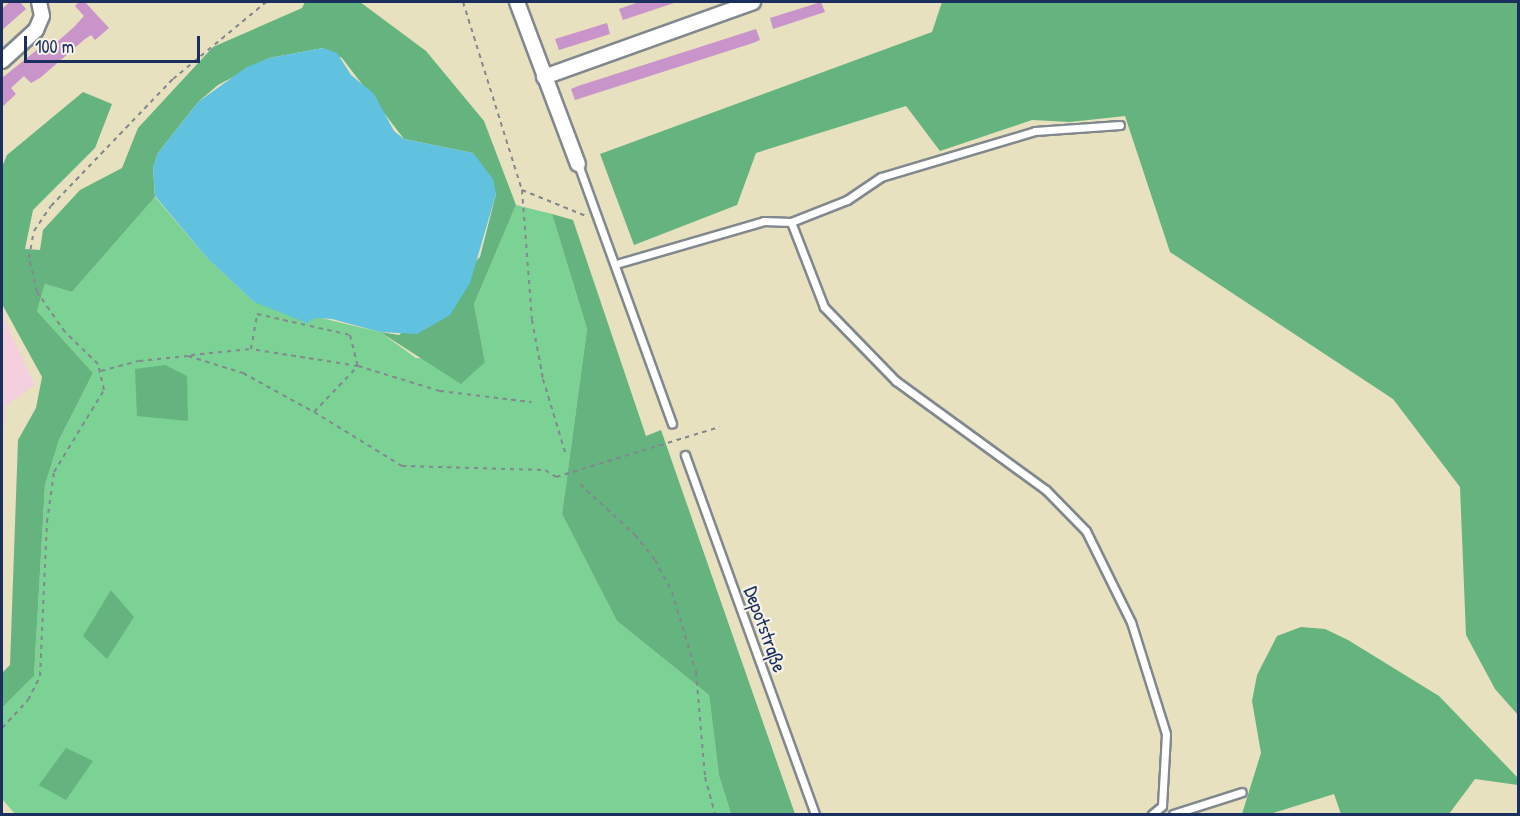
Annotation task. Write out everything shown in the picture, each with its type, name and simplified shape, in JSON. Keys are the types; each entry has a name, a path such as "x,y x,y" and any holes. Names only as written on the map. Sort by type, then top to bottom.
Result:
{"street":[{"path":"2,62 36,30 42,16 39,2"},
{"path":"517,2 578,164"},
{"path":"544,77 753,2"}],"lane":[{"path":"616,264 764,221 791,222 847,200 881,177 1035,131 1120,125"},
{"path":"578,164 601,222 672,423"},
{"path":"791,222 824,307 896,381 1046,490 1086,531 1131,622 1166,734 1162,806 1152,814"},
{"name":"Depotstraße","path":"685,455 815,814"},
{"path":"1173,814 1242,792"}],"path":[{"path":"2,728 28,700 40,676 50,494 62,456 101,400 101,371 65,332 37,292 29,258 34,231 51,207 173,79 266,2"},
{"path":"463,2 522,190 532,320 543,379 566,455"},
{"path":"522,190 601,222"},
{"path":"250,349 257,314 350,335 358,366"},
{"path":"101,371 139,361 250,349 358,366 440,391 531,402"},
{"path":"188,356 243,373 314,411 402,466 545,470 556,477 720,427"},
{"path":"314,411 358,366"},
{"path":"580,484 635,535 656,560 672,592 696,672 705,777 715,814"}],"shaded area":[{"path":"2,314 35,385 5,406 2,466"}],"green space":[{"path":"305,2 360,2 426,51 484,121 516,205 474,304 485,362 461,384 380,332 399,335 480,257 496,194 473,153 404,139 342,58 323,48 269,58 218,85 198,102 158,153 153,168 155,197 72,292 45,284 37,311 93,373 59,440 45,485 34,676 2,708 2,673 10,665 18,440 36,408 42,377 2,304 2,167 7,155 83,92 112,104 95,148 33,210 25,249 40,250 43,230 80,190 122,168 138,128 213,47 302,8"},
{"path":"942,2 1518,2 1518,715 1495,689 1466,635 1460,487 1393,399 1170,252 1125,116 1070,122 1032,120 940,151 906,106 756,153 737,205 634,245 600,154 932,32"},
{"path":"155,197 207,258 254,302 380,332 416,358 485,362 474,304 516,205 552,214 587,329 562,514 617,621 709,695 719,776 731,814 15,814 2,799 2,708 34,676 45,485 59,440 93,373 37,311 45,284 72,292","holes":["111,590 133,618 84,637"]},
{"path":"552,214 573,220 646,436 661,430 795,814 731,814 719,776 709,695 617,621 562,514 587,329"},
{"path":"165,365 187,376 188,421 137,416 135,369"},
{"path":"111,590 134,617 107,659 83,636"},
{"path":"1301,627 1325,629 1348,640 1439,696 1518,778 1518,785 1475,779 1449,814 1341,814 1334,794 1270,814 1242,814 1261,753 1252,701 1257,675 1277,636"},
{"path":"66,748 93,761 66,800 39,785"}],"water":[{"path":"323,48 337,53 351,75 374,94 394,131 404,139 473,153 493,179 496,194 470,283 450,315 417,334 380,332 332,319 315,318 307,323 254,302 207,258 155,196 153,168 158,153 198,102 247,67 269,58"}],"building":[{"path":"10,2 20,2 26,9 2,30 2,9"},
{"path":"79,2 85,2 109,28 95,40 91,35 85,39 40,78 31,83 24,76 11,88 16,94 2,107 2,78 38,49 48,50 74,27 84,16 75,6"},
{"path":"639,2 674,3 623,20 619,9"},
{"path":"821,2 825,12 773,29 770,18"},
{"path":"607,23 610,34 559,50 555,39"},
{"path":"756,29 760,40 753,43 575,100 571,89 578,86"}]}
